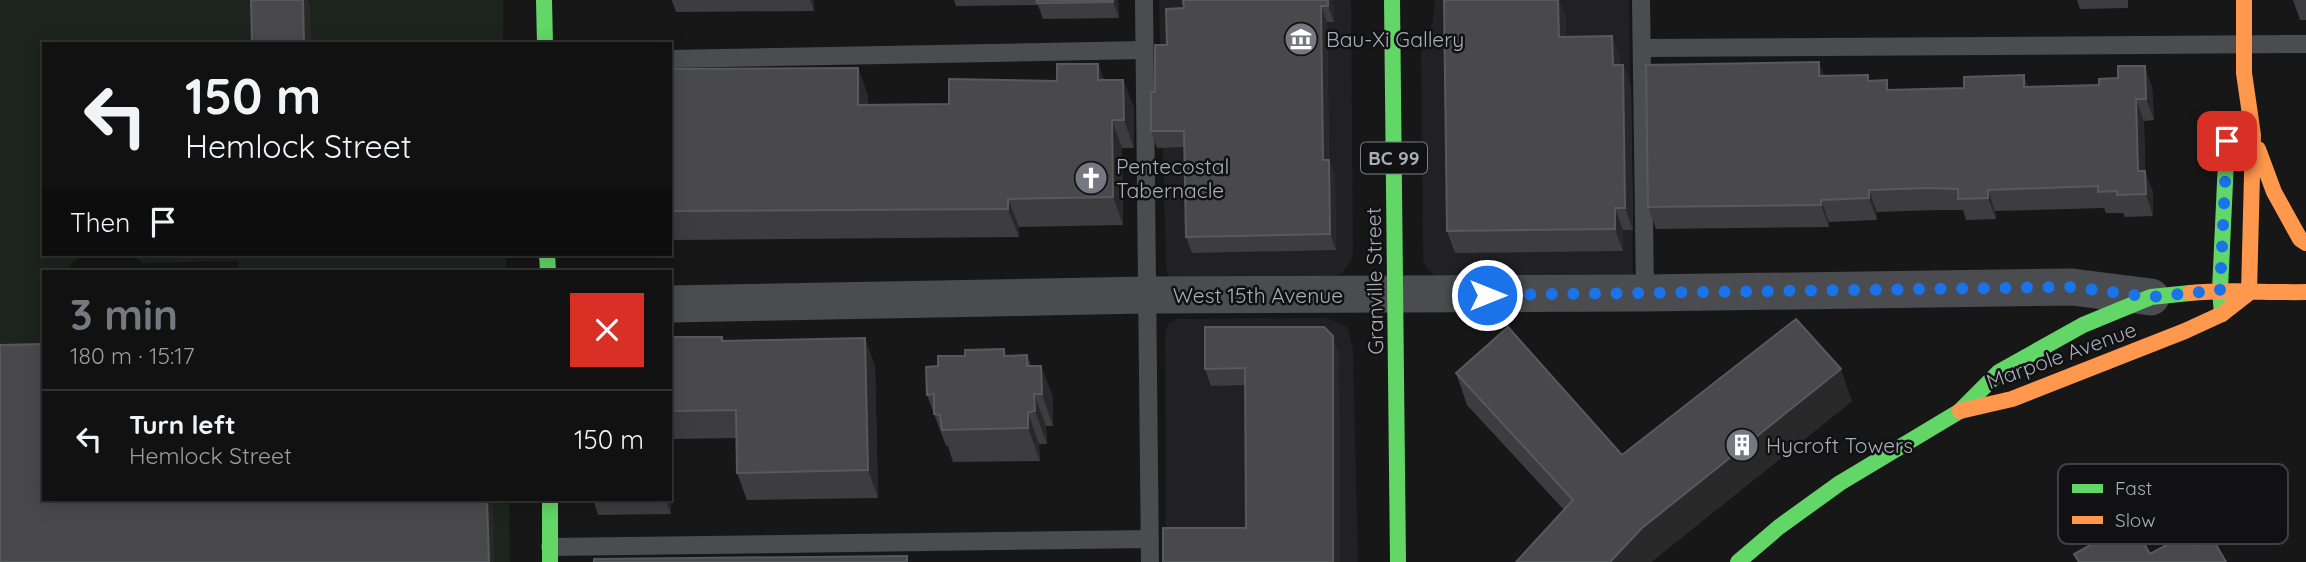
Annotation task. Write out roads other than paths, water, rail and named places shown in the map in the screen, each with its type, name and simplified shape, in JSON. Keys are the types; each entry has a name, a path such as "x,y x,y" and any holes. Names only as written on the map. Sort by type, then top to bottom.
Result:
{"main road":[{"path":"544,0 545,42"},
{"name":"Granville Street","path":"1392,0 1398,562"},
{"path":"2244,0 2244,74 2253,135 2249,293"},
{"path":"2233,118 2244,74"},
{"path":"2253,135 2274,192 2300,239 2306,243"},
{"path":"2222,314 2220,290 2227,141"},
{"name":"West 15th Avenue","path":"2151,297 2220,290 2249,293 2306,292"},
{"name":"Marpole Avenue","path":"1960,411 2012,399 2222,314 2249,293"},
{"name":"Marpole Avenue","path":"1738,562 1779,527 1840,483 1960,411 1999,372 2083,325 2151,297"},
{"path":"550,501 550,554"}],"street":[{"name":"West 15th Avenue","path":"672,304 1147,295 1645,293 2072,287 2151,297"}],"lane":[{"path":"1144,0 1150,562"},
{"path":"1641,0 1645,293"},
{"path":"1642,48 2306,44"},
{"path":"672,59 1144,50"},
{"path":"550,554 1150,539"}],"place":[{"name":"Bau-Xi Gallery","path":"1301,39"},
{"name":"Pentecostal Tabernacle","path":"1091,178"},
{"name":"Hycroft Towers","path":"1742,445"}]}
